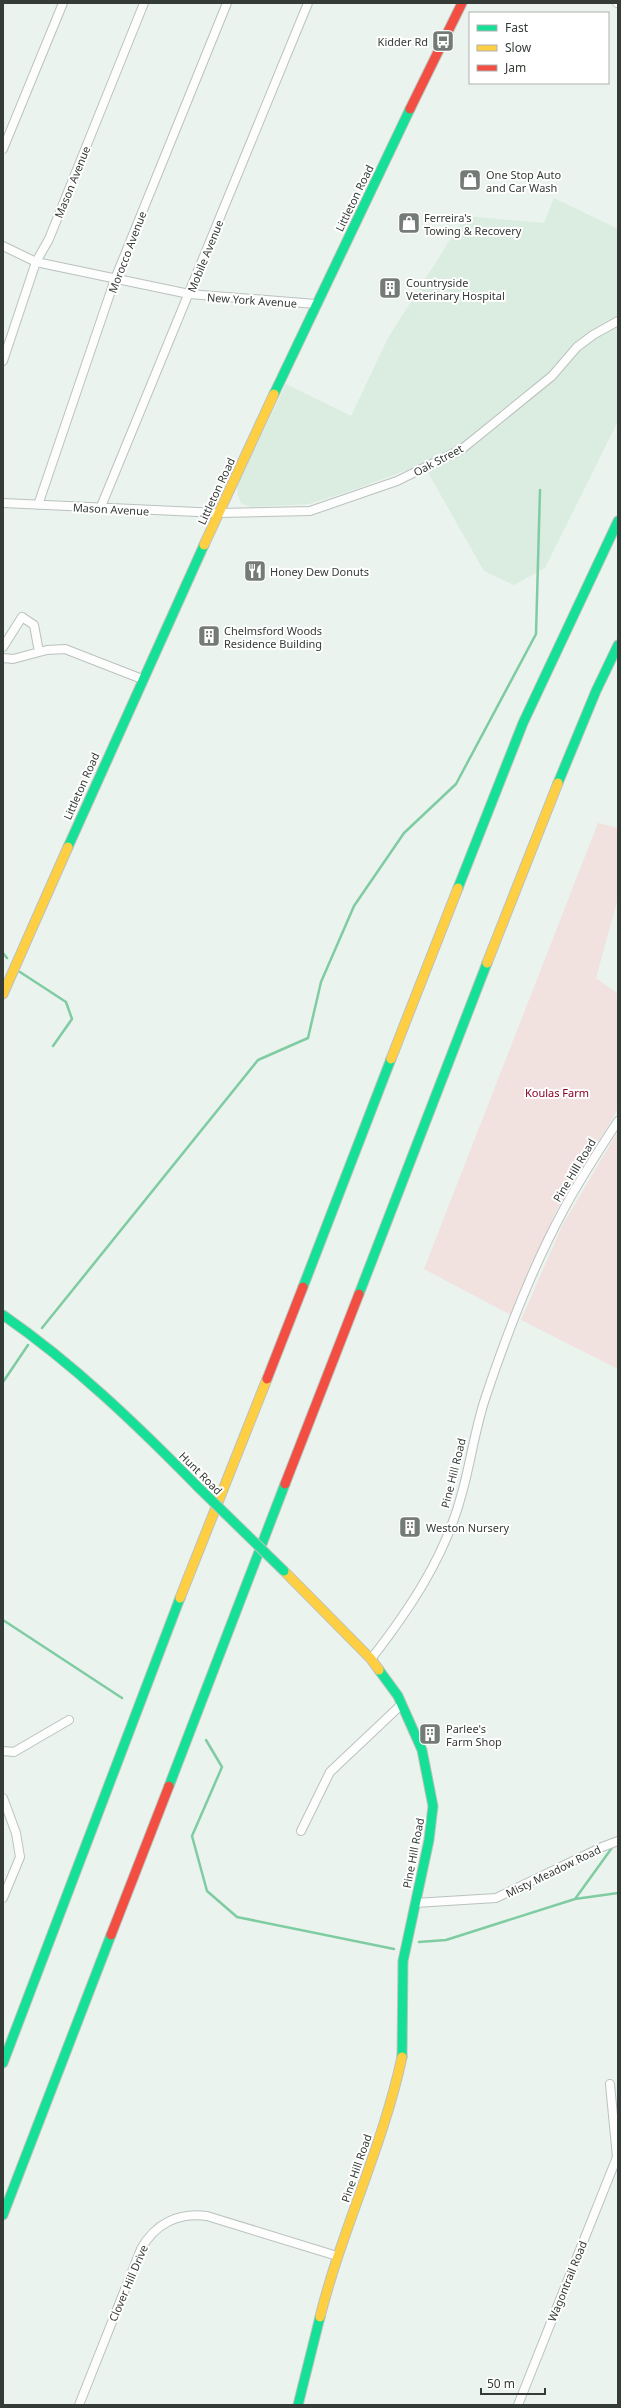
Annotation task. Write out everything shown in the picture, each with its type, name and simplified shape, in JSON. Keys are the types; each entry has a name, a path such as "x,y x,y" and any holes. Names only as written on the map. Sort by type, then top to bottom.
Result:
{"main road":[{"name":"Littleton Road","path":"3,994 142,679 316,304 462,3"},
{"path":"3,2063 220,1495 290,1322 482,825 523,723 618,521"},
{"path":"3,2215 517,884 576,740 618,645"},
{"name":"Hunt Road","path":"3,1315 41,1341 94,1385 284,1571 371,1659"},
{"name":"Pine Hill Road","path":"298,2405 330,2277 376,2149 397,2080 402,2056 402,1974 415,1902 432,1826 433,1801 422,1750 402,1704 371,1659"}],"street":[{"path":"3,149 63,3"},
{"name":"Mason Avenue","path":"3,361 36,262 49,239 144,3"},
{"name":"Morocco Avenue","path":"38,505 115,279 227,3"},
{"name":"Mobile Avenue","path":"100,509 308,3"},
{"name":"New York Avenue","path":"3,246 36,262 189,294 229,299 316,304"},
{"name":"Oak Street","path":"219,513 310,510 397,481 462,449 552,376 577,347 593,335 618,322"},
{"name":"Mason Avenue","path":"3,503 100,509 219,513"},
{"path":"3,647 22,617 34,625 39,652"},
{"path":"3,658 13,659 39,652 65,649 142,679"},
{"name":"Pine Hill Road","path":"371,1659 420,1590 446,1540 462,1493 473,1441 485,1398 519,1308 563,1211 618,1121"},
{"path":"300,1830 330,1772 402,1704"},
{"path":"3,1751 14,1752 68,1720"},
{"path":"3,1798 16,1833 20,1857 3,1898"},
{"name":"Misty Meadow Road","path":"415,1902 496,1898 616,1842"},
{"name":"Wagontrail Road","path":"518,2405 617,2156 610,2084"},
{"name":"Clover Hill Drive","path":"79,2405 141,2249 152,2233 168,2221 186,2215 207,2216 337,2256"}],"shaded area":[{"path":"554,198 618,229 618,421 545,568 514,585 484,571 423,464 353,490 309,504 251,507 241,503 237,485 286,384 351,416 388,338 465,216 544,223"}],"green space":[{"name":"Koulas Farm","path":"598,823 618,828 618,898 596,978 618,994 618,1109 556,1211 511,1315 424,1269"},
{"path":"618,1131 618,1369 521,1320 562,1226"}],"waterway":[{"path":"42,1328 258,1060 308,1038 321,982 354,906 404,833 456,784 536,634 540,490"},
{"path":"3,953 7,958"},
{"path":"20,972 66,1002 72,1019 53,1046"},
{"path":"3,1382 28,1345"},
{"path":"3,1620 122,1698"},
{"path":"206,1740 222,1767 192,1836 207,1891 237,1917 394,1949"},
{"path":"575,1899 614,1845"},
{"path":"419,1942 446,1940 575,1899 618,1893"}],"traffic: fast":[{"path":"274,394 410,109"},
{"path":"458,888 523,723 618,521"},
{"path":"68,847 204,545"},
{"path":"558,783 596,691 618,645"},
{"path":"359,1294 487,963"},
{"path":"303,1287 391,1059"},
{"path":"3,1315 30,1334 105,1396 198,1487"},
{"path":"169,1786 285,1484"},
{"path":"198,1487 284,1571"},
{"path":"3,2063 180,1598"},
{"path":"379,1670 398,1696 422,1750 433,1806 429,1840 403,1961 402,2057"},
{"path":"3,2215 111,1935"},
{"path":"298,2405 320,2317"}],"traffic: slow":[{"path":"204,545 274,394"},
{"path":"487,963 558,783"},
{"path":"3,994 68,847"},
{"path":"391,1059 458,888"},
{"path":"180,1598 267,1379"},
{"path":"284,1571 371,1659 379,1670"},
{"path":"320,2317 339,2252 374,2155 394,2090 402,2057"}],"traffic: jam":[{"path":"410,109 462,3"},
{"path":"267,1379 303,1287"},
{"path":"285,1484 359,1294"},
{"path":"111,1935 169,1786"}],"place":[{"name":"Kidder Rd","path":"443,41"},
{"name":"One Stop Auto and Car Wash","path":"470,180"},
{"name":"Ferreira's Towing & Recovery","path":"409,223"},
{"name":"Countryside Veterinary Hospital","path":"390,288"},
{"name":"Honey Dew Donuts","path":"255,571"},
{"name":"Chelmsford Woods Residence Building","path":"209,636"},
{"name":"Weston Nursery","path":"410,1527"},
{"name":"Parlee's Farm Shop","path":"430,1734"}]}
